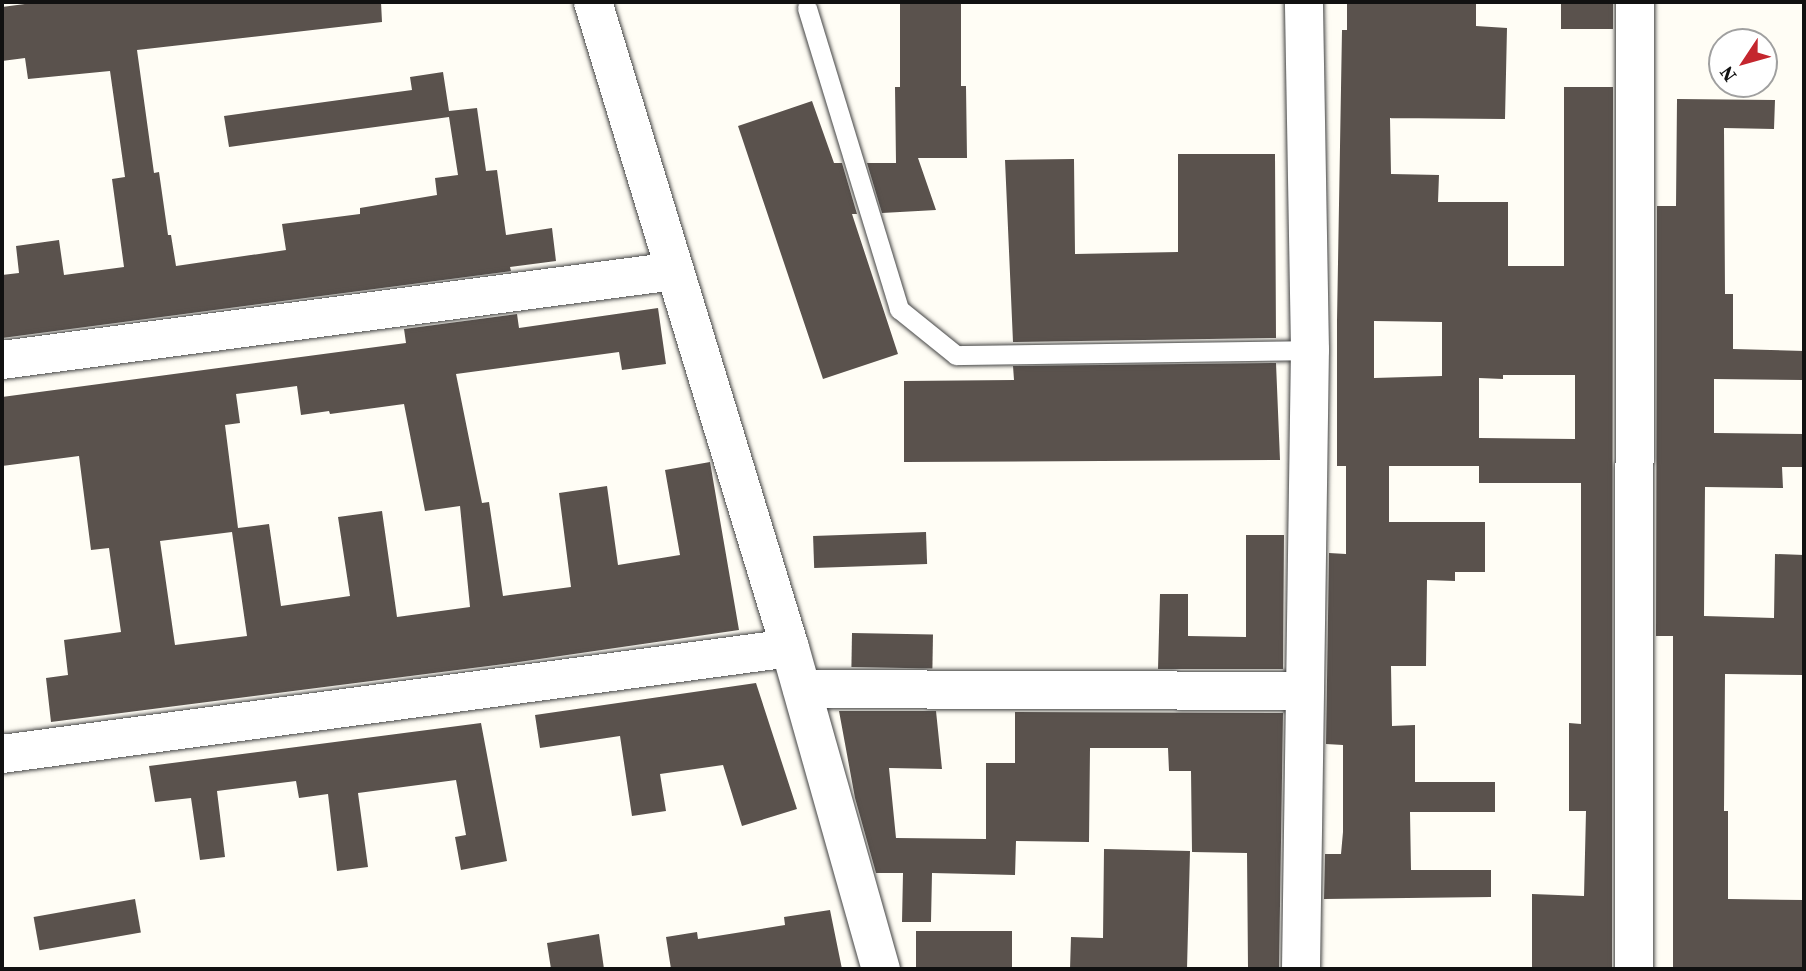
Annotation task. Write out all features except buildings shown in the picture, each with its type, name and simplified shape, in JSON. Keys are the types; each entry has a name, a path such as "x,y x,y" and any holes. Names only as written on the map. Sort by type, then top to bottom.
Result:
{"street":[{"path":"593,2 790,648 881,969"},
{"path":"1301,969 1310,350 1304,2"},
{"path":"1634,969 1635,2"},
{"path":"2,360 674,271"},
{"path":"2,754 790,648"},
{"path":"802,690 1304,691"}],"lane":[{"path":"807,8 898,309 956,355 1310,350"}]}
